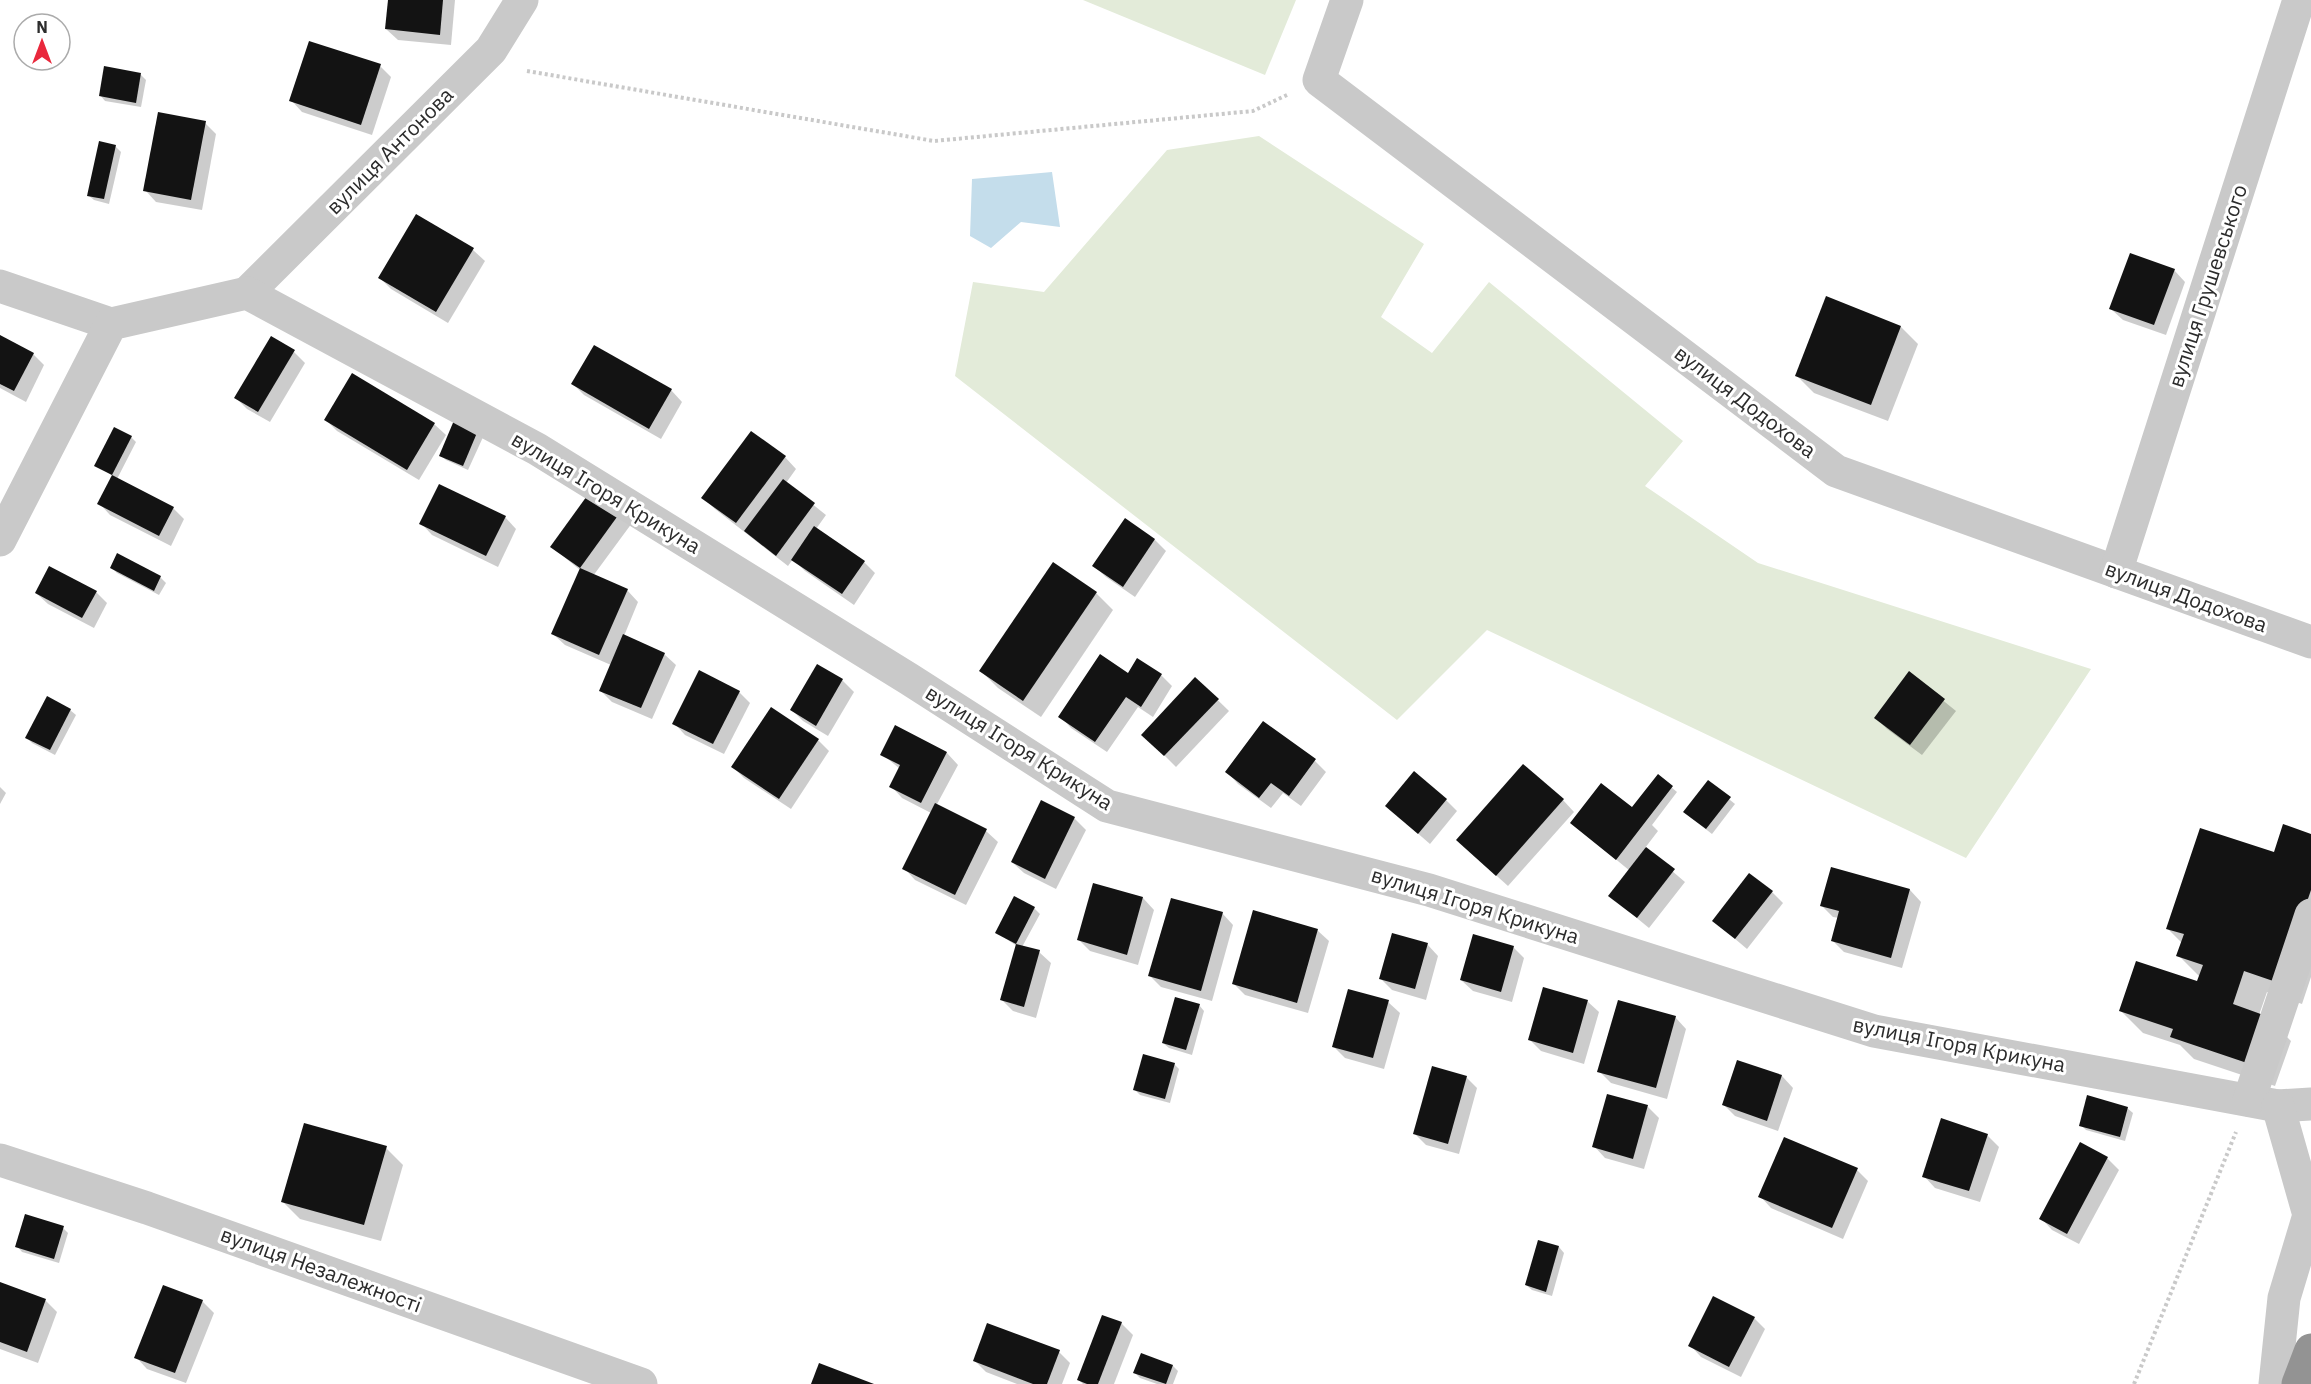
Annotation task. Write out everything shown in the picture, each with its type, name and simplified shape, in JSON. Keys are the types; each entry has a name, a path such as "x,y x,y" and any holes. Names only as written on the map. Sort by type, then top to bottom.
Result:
{"highway":[{"path":"2298,1384 2311,1350"}],"street":[{"name":"вулиця Антонова","path":"247,294 491,50 522,0"},
{"path":"1319,80 1347,0"},
{"name":"вулиця Грушевського","path":"2116,572 2299,0"},
{"name":"вулиця Додохова","path":"1319,80 1836,471 2311,642"},
{"path":"0,286 111,324 247,294"},
{"name":"вулиця Ігоря Крикуна","path":"247,294 537,449 909,679 1107,806 1429,890 1874,1031 2263,1103 2311,1104"},
{"path":"0,540 111,324"},
{"path":"2275,1384 2284,1298 2310,1215 2263,1103 2311,915"},
{"name":"вулиця Незалежності","path":"0,1160 147,1208 588,1375 641,1384"}],"path":[{"path":"527,71 934,141 1253,111 1319,80"},
{"path":"2134,1384 2263,1103"}],"green space":[{"path":"1083,0 1296,0 1265,75"},
{"path":"1259,136 1424,244 1381,317 1432,353 1489,282 1683,441 1645,486 1758,563 2091,669 1966,858 1487,630 1397,720 955,376 973,282 1044,292 1167,150"}],"water":[{"path":"1052,172 1060,227 1021,222 991,248 970,236 972,179"}],"building":[{"path":"388,0 443,0 440,35 385,29"},
{"path":"309,41 381,64 361,125 289,101"},
{"path":"104,66 141,73 136,103 99,96"},
{"path":"158,112 206,121 191,200 143,191"},
{"path":"99,141 116,145 104,199 87,196"},
{"path":"416,214 474,248 436,312 378,278"},
{"path":"2130,253 2175,269 2154,325 2109,309"},
{"path":"1826,296 1901,326 1871,405 1795,376"},
{"path":"0,335 34,353 14,391 0,384"},
{"path":"271,336 295,350 258,412 234,398"},
{"path":"594,345 672,389 649,429 571,384"},
{"path":"352,373 435,423 407,470 324,420"},
{"path":"455,418 479,428 463,466 439,456"},
{"path":"114,427 132,436 112,475 94,466"},
{"path":"751,431 786,456 736,523 701,498"},
{"path":"112,475 174,507 159,536 97,504"},
{"path":"783,479 815,503 776,556 744,531"},
{"path":"439,484 506,516 486,556 419,524"},
{"path":"592,489 622,510 580,568 550,547"},
{"path":"1125,518 1155,539 1123,587 1092,566"},
{"path":"814,526 865,561 842,594 791,560"},
{"path":"117,553 161,576 154,591 110,568"},
{"path":"1053,562 1097,592 1023,701 979,671"},
{"path":"49,566 97,591 82,618 35,593"},
{"path":"580,568 628,589 599,655 551,634"},
{"path":"623,634 665,653 641,708 599,691"},
{"path":"1100,654 1128,673 1137,658 1162,674 1141,707 1126,697 1095,742 1058,717"},
{"path":"817,664 843,679 816,726 790,710"},
{"path":"699,670 740,691 713,744 672,724"},
{"path":"1909,671 1945,699 1910,745 1874,718"},
{"path":"1195,677 1219,699 1164,756 1141,735"},
{"path":"47,696 71,709 50,750 25,738"},
{"path":"771,707 819,739 779,799 731,767"},
{"path":"1263,721 1316,759 1289,796 1271,783 1259,798 1225,772"},
{"path":"895,725 947,752 921,803 889,787 900,765 880,755"},
{"path":"1523,764 1564,799 1496,876 1456,840"},
{"path":"1414,771 1447,799 1418,834 1385,806"},
{"path":"1658,774 1673,786 1616,860 1570,823 1601,783 1632,807"},
{"path":"1708,780 1731,797 1706,829 1683,812"},
{"path":"1041,800 1075,817 1045,879 1011,862"},
{"path":"935,803 987,829 955,895 902,869"},
{"path":"2283,824 2311,834 2311,890 2279,983 2244,971 2233,1004 2269,1017 2253,1065 2170,1037 2173,1029 2119,1011 2136,961 2197,981 2203,965 2176,956 2184,934 2166,929 2200,828 2274,852"},
{"path":"1646,847 1675,869 1637,918 1608,896"},
{"path":"1831,867 1910,889 1891,958 1831,941 1839,911 1820,906"},
{"path":"1749,873 1773,891 1735,939 1712,921"},
{"path":"1093,883 1143,897 1127,955 1077,940"},
{"path":"1014,896 1035,907 1016,944 995,933"},
{"path":"1171,898 1223,912 1201,991 1148,976"},
{"path":"1253,910 1318,929 1297,1003 1232,984"},
{"path":"1392,933 1428,943 1415,989 1379,979"},
{"path":"1473,934 1514,946 1501,992 1460,980"},
{"path":"1016,944 1040,950 1024,1007 1000,1000"},
{"path":"1543,987 1588,1000 1573,1053 1528,1040"},
{"path":"1348,989 1389,1000 1373,1058 1332,1047"},
{"path":"1175,997 1200,1004 1186,1050 1162,1043"},
{"path":"1618,1000 1676,1016 1656,1088 1597,1072"},
{"path":"1143,1054 1175,1063 1165,1099 1133,1090"},
{"path":"1737,1060 1782,1075 1767,1121 1722,1105"},
{"path":"1432,1066 1467,1076 1448,1144 1413,1134"},
{"path":"1607,1094 1648,1105 1633,1159 1592,1147"},
{"path":"2087,1095 2128,1107 2120,1137 2079,1126"},
{"path":"1941,1118 1988,1134 1969,1191 1922,1177"},
{"path":"304,1123 387,1146 364,1225 281,1202"},
{"path":"1784,1137 1858,1168 1832,1228 1758,1197"},
{"path":"2080,1142 2108,1157 2067,1234 2039,1219"},
{"path":"25,1214 64,1226 54,1259 15,1247"},
{"path":"1538,1240 1559,1246 1546,1292 1525,1285"},
{"path":"0,1282 46,1299 27,1352 0,1342"},
{"path":"163,1285 203,1300 175,1373 134,1358"},
{"path":"1713,1296 1755,1317 1729,1367 1688,1346"},
{"path":"1102,1315 1122,1322 1098,1384 1087,1384 1077,1380"},
{"path":"987,1323 1060,1350 1047,1384 1033,1384 973,1361"},
{"path":"1141,1353 1173,1365 1166,1384 1133,1373"},
{"path":"819,1363 874,1384 811,1384"}]}
